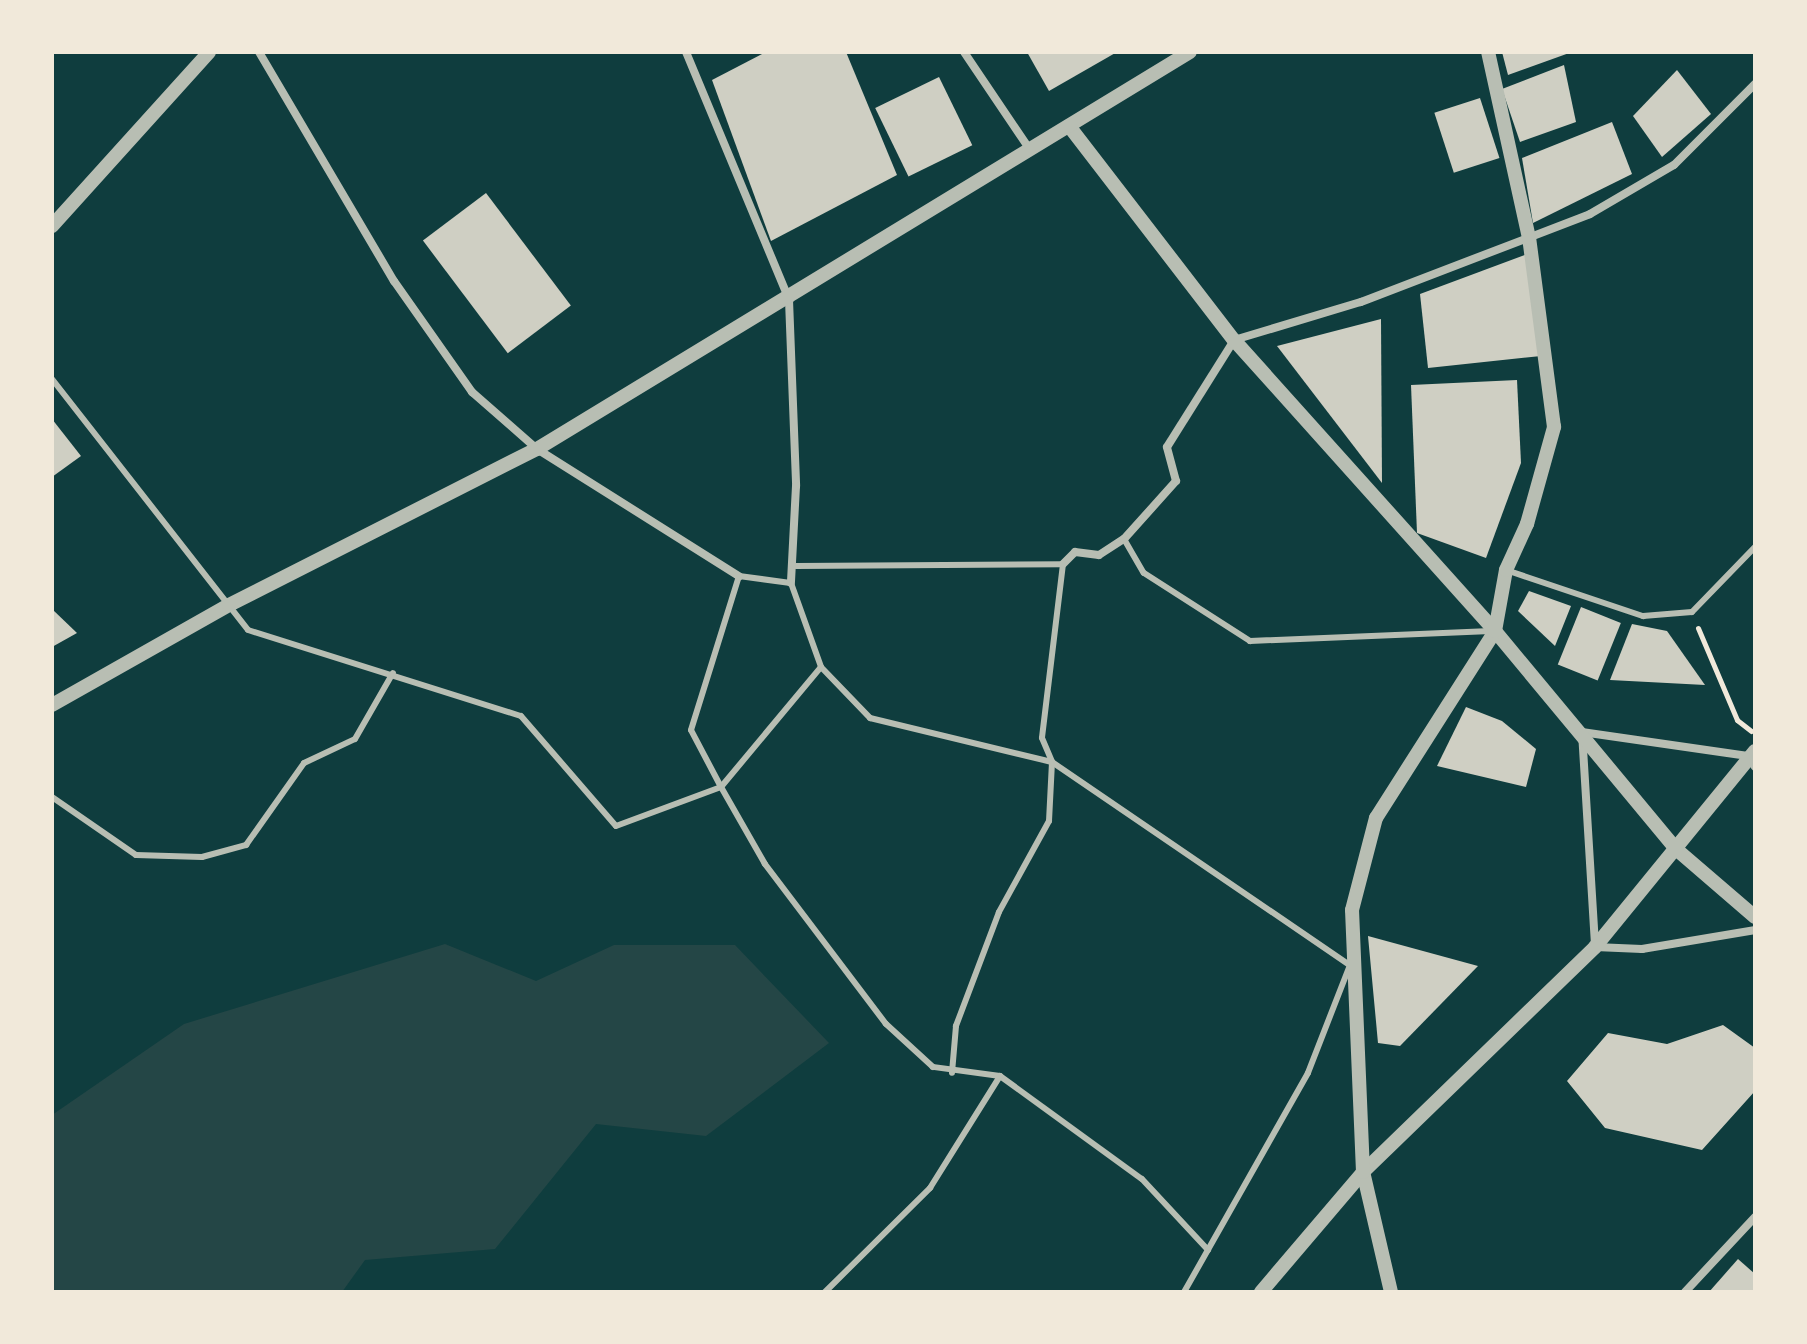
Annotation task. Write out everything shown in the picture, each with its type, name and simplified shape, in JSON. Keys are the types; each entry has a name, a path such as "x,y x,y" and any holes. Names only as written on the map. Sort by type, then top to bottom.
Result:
{"street":[{"path":"52,226 209,52"},
{"path":"259,52 394,281 472,392 537,449 739,576"},
{"path":"686,52 789,300 796,566 791,583"},
{"path":"964,52 1030,151"},
{"path":"52,705 229,605 537,449 789,300 1190,52"},
{"path":"1391,1292 1363,1172 1350,965 1352,910 1376,818 1495,631 1506,570 1527,524 1554,427 1529,238 1488,52"},
{"path":"1063,564 1075,552 1099,555 1124,539 1176,481 1167,447 1234,340 1590,214 1674,165 1755,84"},
{"path":"1069,126 1234,340 1495,631 1582,732 1676,849 1755,917"},
{"path":"1582,732 1753,758"},
{"path":"1582,732 1595,947"},
{"path":"1261,1292 1363,1172 1595,947 1753,758"},
{"path":"1595,947 1642,949 1755,930"},
{"path":"1685,1292 1755,1217"}],"lane":[{"path":"52,379 248,630 393,673 521,716 616,826 721,787 821,667"},
{"path":"1124,539 1144,573 1250,641 1495,631"},
{"path":"1506,570 1643,616 1692,612 1755,547"},
{"path":"796,566 1063,564 1042,738 1052,762 1049,821 999,912 956,1026 952,1073"},
{"path":"1184,1292 1208,1250 1308,1073 1350,965 1052,762 870,718 821,667 791,583 739,576 691,730 765,864 886,1024 933,1067 952,1073 1000,1076 1142,1179 1208,1250"},
{"path":"52,797 136,855 202,857 246,845 304,763 355,739 393,673"},
{"path":"825,1292 930,1188 1000,1076"}],"path":[{"path":"1692,612 1737,720 1755,735"}],"shaded area":[{"path":"445,944 536,981 614,945 735,945 829,1043 706,1136 596,1124 495,1249 365,1260 342,1292 52,1292 52,1115 184,1024"}],"building":[{"path":"766,52 846,52 897,175 771,241 712,80"},
{"path":"1027,52 1117,52 1049,91"},
{"path":"1502,52 1572,52 1508,75"},
{"path":"1564,65 1576,122 1520,142 1502,89"},
{"path":"1677,70 1711,114 1662,157 1633,116"},
{"path":"939,77 972,145 909,176 875,108"},
{"path":"1480,98 1499,158 1454,173 1434,113"},
{"path":"1612,122 1632,174 1533,223 1522,158"},
{"path":"486,193 571,306 508,353 423,241"},
{"path":"1530,253 1541,356 1428,368 1420,294"},
{"path":"1381,319 1382,483 1277,346"},
{"path":"1517,380 1521,463 1486,558 1417,533 1411,385"},
{"path":"52,419 81,456 52,477"},
{"path":"1529,591 1571,606 1555,646 1518,611"},
{"path":"1581,607 1621,623 1598,681 1558,664"},
{"path":"52,609 77,633 52,647"},
{"path":"1632,624 1667,631 1705,685 1610,680"},
{"path":"1466,707 1502,721 1536,749 1526,787 1437,766"},
{"path":"1368,936 1478,966 1400,1046 1378,1043"},
{"path":"1723,1025 1755,1048 1755,1091 1702,1150 1605,1128 1567,1081 1608,1033 1667,1044"},
{"path":"1738,1259 1755,1274 1755,1292 1709,1292"}]}
